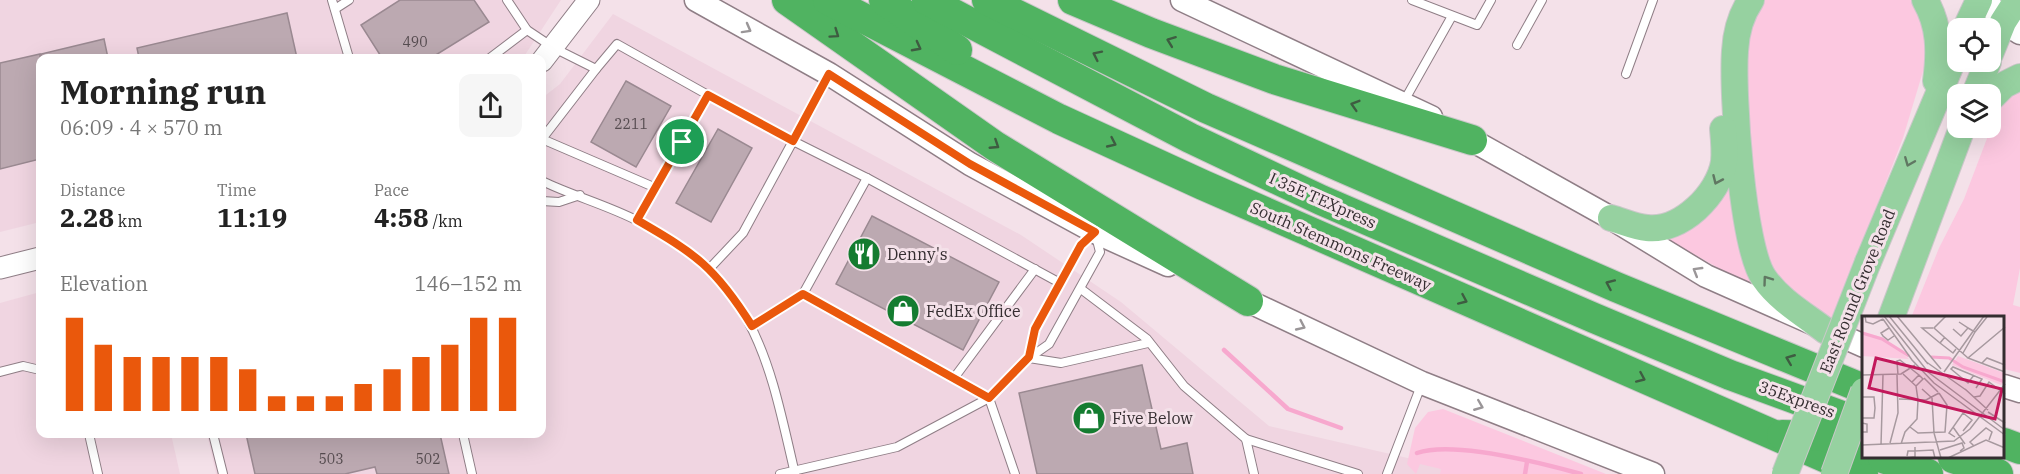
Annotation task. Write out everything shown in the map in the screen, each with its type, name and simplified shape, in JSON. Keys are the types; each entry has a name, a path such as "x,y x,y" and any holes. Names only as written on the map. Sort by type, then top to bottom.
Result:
{"highway":[{"path":"787,0 995,146 1248,301"},
{"name":"South Stemmons Freeway","path":"828,0 1059,119 1203,185 1863,474"},
{"path":"884,0 1059,119"},
{"name":"I 35E TEXpress","path":"927,0 1190,138 1311,195 1730,375"},
{"path":"987,0 1206,108 1730,375"},
{"path":"1073,0 1151,33 1274,79 1472,140"},
{"path":"1206,108 1616,287 1862,389"},
{"name":"35Express","path":"1730,375 1862,423"},
{"path":"1770,435 1824,436 1862,449"},
{"path":"2005,436 2020,441"},
{"path":"2005,443 2020,449"},
{"path":"1886,459 1928,474"},
{"path":"1956,459 1998,474"}],"main road":[{"path":"696,0 829,74 970,164 1095,232 1422,383 1652,474"},
{"path":"1611,218 1649,229 1671,224 1693,212 1712,190 1724,162 1717,59 1719,42 1734,0"},
{"path":"1751,0 1741,15 1735,51 1737,117 1753,256 1763,277 1782,298 1826,331"},
{"path":"1925,0 1934,19 1939,47 1931,108"},
{"path":"1971,18 1979,0"},
{"path":"1986,0 2012,28"},
{"path":"2001,41 2012,28 2017,0"},
{"path":"1193,2 1403,103 1611,218 1706,276 1862,345"},
{"path":"1931,108 1947,72"},
{"path":"2001,88 2020,77"},
{"name":"East Round Grove Road","path":"1785,474 1931,108"},
{"path":"1892,316 1958,138"},
{"path":"1924,228 1946,208 1975,138"},
{"path":"2005,386 2020,391"},
{"path":"1834,474 1862,396"}],"street":[{"path":"548,55 589,0"},
{"path":"0,268 36,259"}],"lane":[{"path":"348,54 333,4 349,0"},
{"path":"507,0 527,30 548,55 596,69"},
{"path":"1412,0 1477,25 1491,0"},
{"path":"1517,45 1542,0"},
{"path":"1626,74 1653,0"},
{"path":"1403,103 1452,16"},
{"path":"495,54 527,30"},
{"path":"546,134 617,44 793,141 867,178 1060,283"},
{"path":"710,268 743,233 829,74"},
{"path":"637,220 708,95"},
{"path":"546,141 656,188"},
{"path":"752,326 803,294 867,178"},
{"path":"546,182 580,195 583,200 637,220 666,236 710,268 752,326 772,376 795,472"},
{"path":"546,201 559,202 580,195"},
{"path":"780,474 897,447 989,398 1029,357 1049,344 1100,252 1095,232 1081,245 1035,329 1029,357"},
{"path":"954,378 1035,270"},
{"path":"1081,289 1147,339 1184,386 1246,439 1358,474"},
{"path":"803,294 989,398 1016,474"},
{"path":"1029,357 1061,363 1148,343"},
{"path":"0,372 22,366 36,369"},
{"path":"1387,474 1422,383"},
{"path":"90,438 98,474"},
{"path":"214,438 223,474"},
{"path":"464,438 472,474"},
{"path":"1246,439 1254,474"}],"shaded area":[{"path":"0,0 561,0 526,54 36,54 36,223 0,232"},
{"path":"1758,0 1912,0 1922,15 1927,58 1903,138 1833,319 1805,306 1778,279 1758,230 1750,166 1742,31"},
{"path":"613,14 1021,235 1121,302 1269,426 1477,474 216,474 208,438 546,438 546,95 560,84"},
{"path":"2020,92 2020,268 2013,305 2020,307 2020,373 2005,369 2005,316 1912,316 1939,248 1964,199 1987,138 2001,138 2001,108 2007,98"},
{"path":"1727,167 1759,286 1748,285 1664,237"},
{"path":"36,293 36,438 172,438 180,474 0,474 0,303"},
{"path":"1443,409 1606,474 1440,474 1441,469 1420,464 1416,474 1407,464 1415,428 1428,412"}],"building":[{"path":"400,0 474,0 489,22 437,54 379,54 361,25"},
{"path":"287,13 296,54 138,54 137,48"},
{"path":"104,39 107,54 41,54"},
{"path":"36,55 36,160 0,169 0,63"},
{"path":"626,81 671,106 636,167 591,142"},
{"path":"718,129 752,148 711,222 676,203"},
{"path":"872,216 999,282 963,350 836,284"},
{"name":"Five Below","path":"1142,365 1161,449 1187,443 1193,474 1037,474 1019,393"},
{"path":"247,438 441,438 449,474 377,474 375,467 345,474 255,474"}],"waterway":[{"path":"1224,350 1288,409 1341,428"},
{"path":"1417,453 1453,449 1475,451 1498,454 1581,474"},
{"path":"1525,474 1527,462"}],"place":[{"name":"Denny's","path":"864,254"},
{"name":"FedEx Office","path":"903,311"},
{"name":"Five Below","path":"1089,418"}],"route":[{"path":"829,74 970,164 1095,232 1081,245 1035,329 1029,357 989,398 803,294 752,326 710,268 688,250 637,220 682,142 708,95 793,141 829,74"}]}
